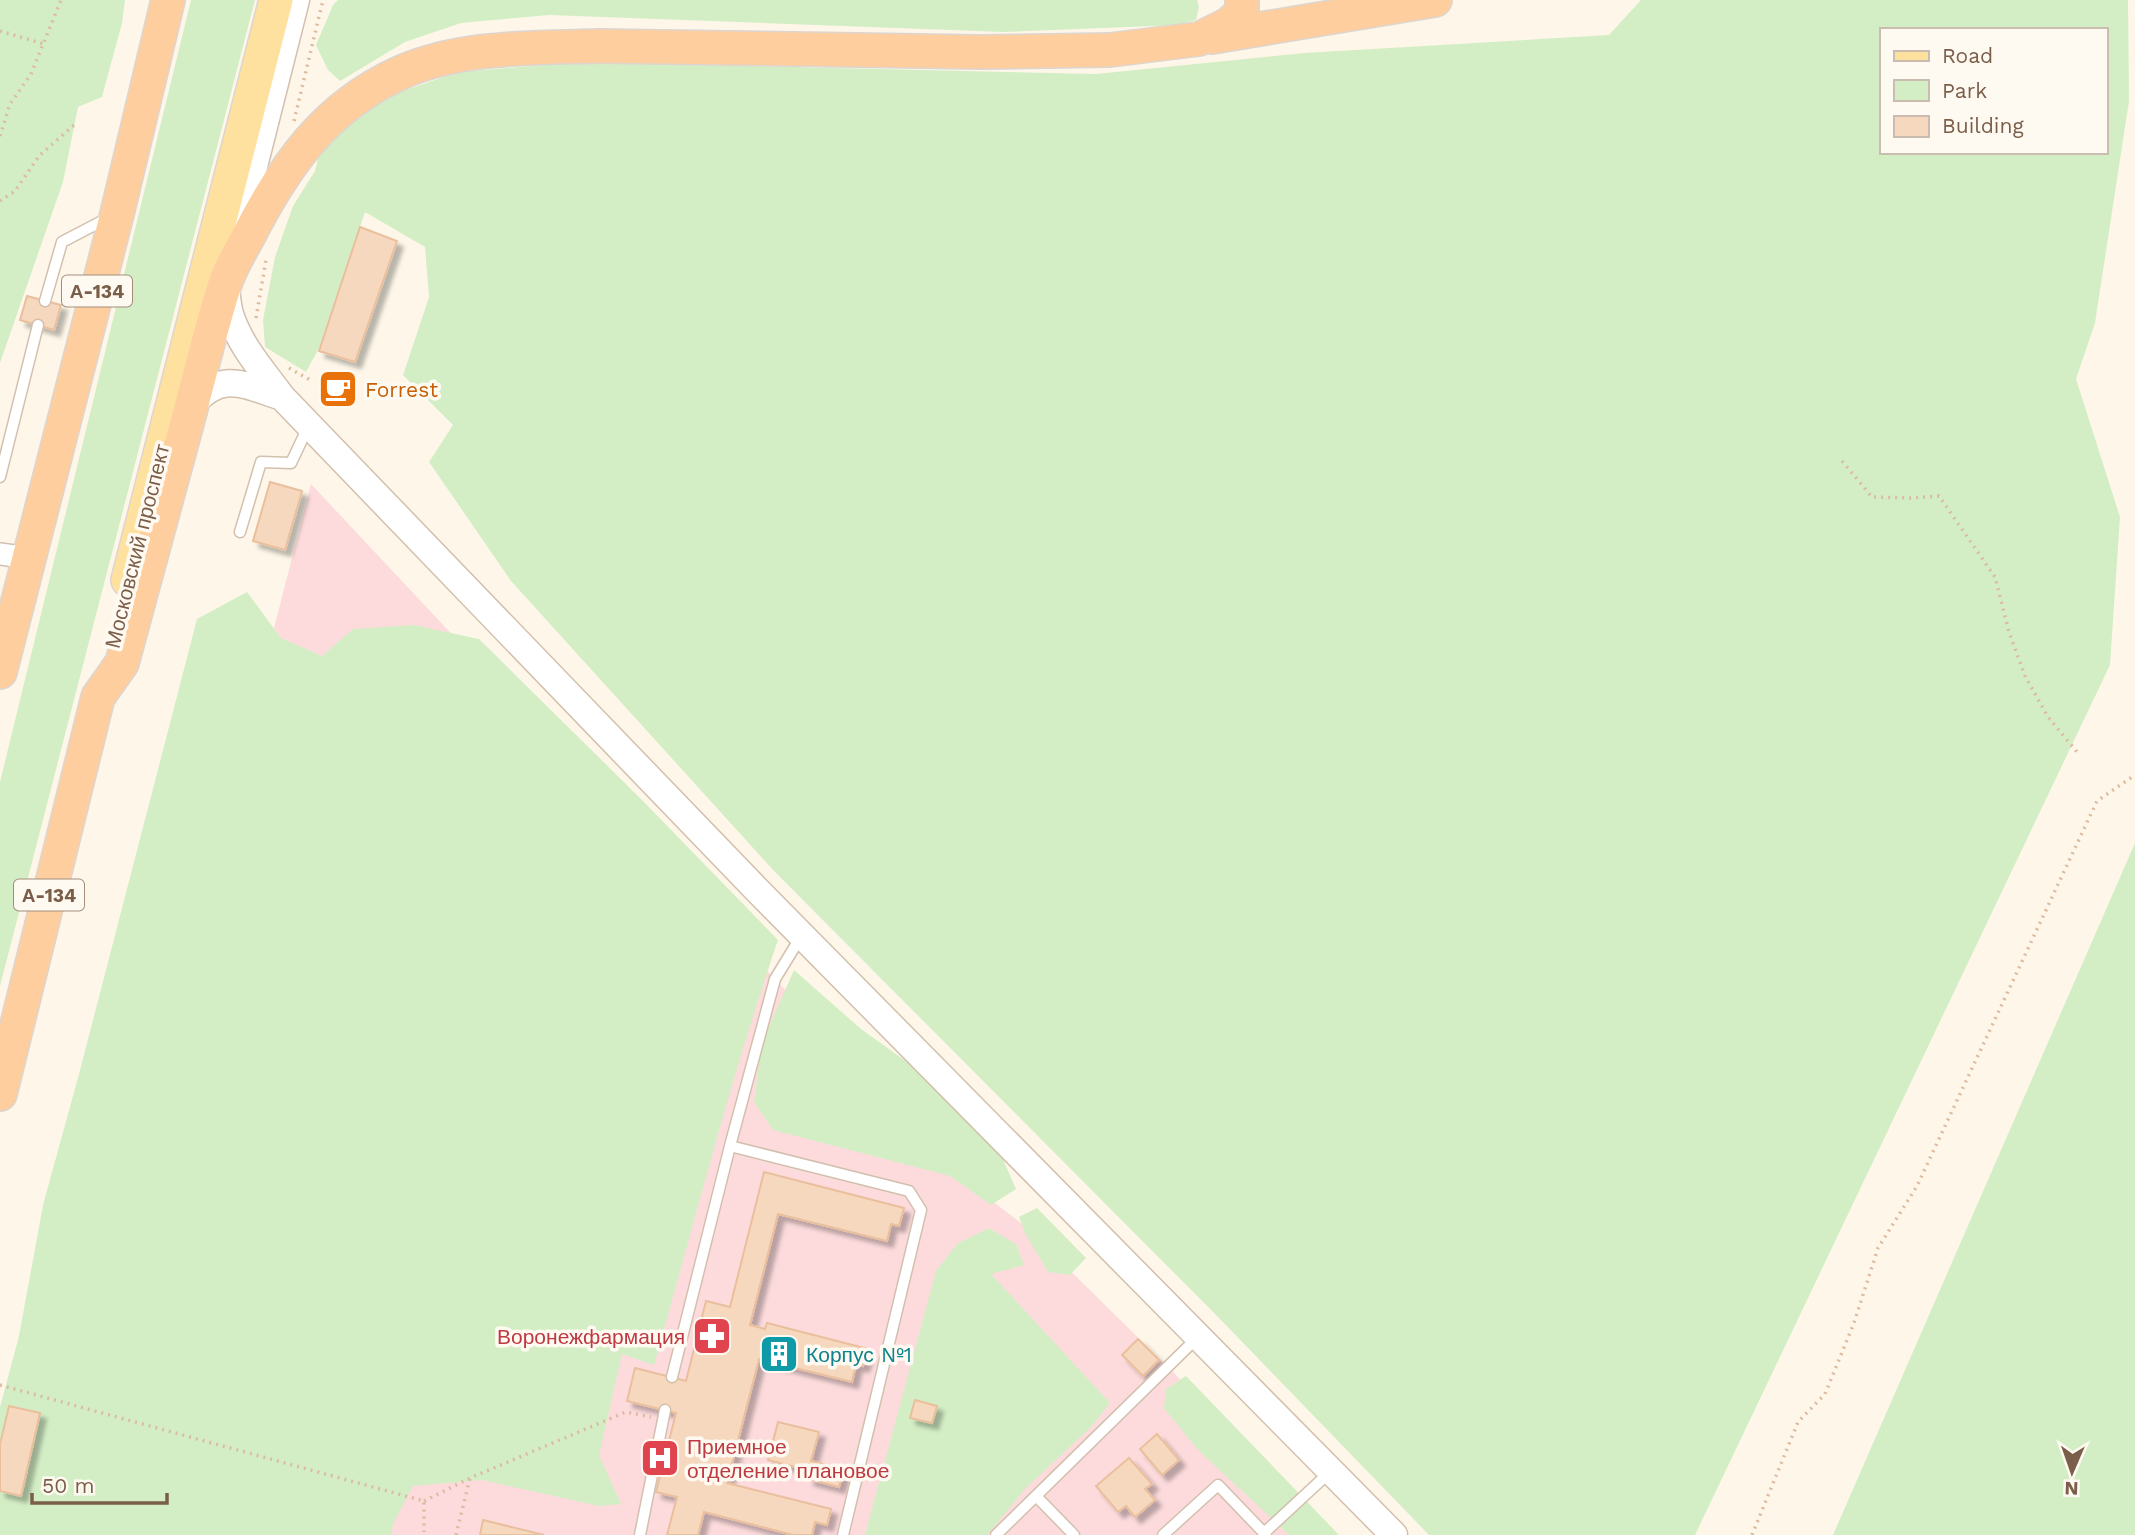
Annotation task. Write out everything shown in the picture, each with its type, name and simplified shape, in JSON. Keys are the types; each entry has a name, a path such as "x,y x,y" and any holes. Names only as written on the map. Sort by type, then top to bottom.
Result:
{"highway":[{"name":"А-134","path":"0,672 14,556 117,214 168,0"},
{"path":"1199,39 1237,17 1242,10 1242,0"},
{"path":"98,697 122,663 225,281 267,200 298,152 331,118 363,93 400,73 466,54 535,47 980,52 1110,50 1199,39 1435,0"},
{"name":"Московский проспект","path":"0,1094 98,697"}],"main road":[{"name":"Московский проспект","path":"98,697 276,0"}],"street":[{"path":"296,0 225,281 229,312 247,351 282,397 802,935 1394,1535"},
{"path":"192,405 201,394 213,386 226,383 248,386 282,397"}],"lane":[{"path":"46,301 62,242 117,214"},
{"path":"0,477 38,325"},
{"path":"240,532 261,462 291,463 309,424"},
{"path":"672,1377 775,979 802,935"},
{"path":"730,1146 909,1191 921,1210 843,1535"},
{"path":"996,1535 1199,1336"},
{"path":"640,1535 664,1415"},
{"path":"1163,1535 1218,1485 1265,1534 1331,1471"},
{"path":"1036,1496 1074,1535"}],"path":[{"path":"0,136 10,104 32,74 61,0"},
{"path":"292,130 323,0"},
{"path":"0,31 44,44"},
{"path":"0,201 15,191 39,156 74,125"},
{"path":"257,328 256,318 267,254"},
{"path":"289,368 312,381"},
{"path":"1842,461 1872,497 1939,496 1995,577 2009,632 2025,676 2048,717 2077,752"},
{"path":"1752,1535 1798,1422 1825,1394 1854,1323 1878,1248 1917,1186 2097,801 2135,775"},
{"path":"0,1385 424,1501 470,1478 626,1412 664,1415"},
{"path":"456,1535 470,1478"},
{"path":"424,1501 424,1532"}],"shaded area":[{"path":"311,484 775,979 983,1194 1026,1227 1173,1372 1328,1535 41,1535"}],"green space":[{"path":"0,0 125,0 122,23 102,97 78,107 63,182 0,363"},
{"path":"191,0 255,0 0,986 0,782"},
{"path":"338,0 1197,0 1199,7 1196,20 1178,25 1004,32 549,15 461,23 405,42 340,81 328,70 316,45 333,5"},
{"path":"1641,0 2128,0 2129,101 2095,323 2076,379 2120,517 2110,665 1695,1535 1429,1535 1219,1318 774,871 511,581 429,462 453,425 403,375 429,297 425,247 365,212 319,348 306,372 265,347 263,320 275,257 293,206 315,171 321,147 352,120 391,95 458,72 580,62 1096,74 1304,53 1609,35"},
{"path":"247,592 281,638 322,656 353,629 414,625 479,639 642,800 778,940 728,1099 654,1365 622,1354 599,1455 621,1504 599,1506 482,1480 413,1486 393,1524 391,1535 0,1535 0,1407 19,1336 43,1205 197,619"},
{"path":"2135,843 2135,1535 1833,1535"},
{"path":"794,970 861,1029 921,1072 998,1148 1016,1189 991,1205 950,1176 773,1130 754,1102 762,1043"},
{"path":"1037,1208 1086,1258 1070,1275 1048,1272 1025,1233 1019,1217"},
{"path":"989,1228 1016,1244 1024,1265 991,1274 1110,1403 1091,1427 1026,1488 987,1535 865,1535 936,1271 958,1243"},
{"path":"1186,1376 1339,1535 1289,1535 1198,1450 1164,1408 1166,1389"}],"building":[{"path":"360,227 397,241 355,362 319,351"},
{"path":"27,296 61,305 54,330 20,320"},
{"path":"270,482 302,491 285,550 253,541"},
{"name":"Корпус №1","path":"764,1172 904,1208 899,1226 891,1224 887,1241 778,1214 750,1325 765,1329 767,1323 868,1349 863,1366 856,1364 852,1382 759,1359 727,1483 831,1509 827,1525 815,1522 812,1535 793,1535 704,1512 698,1535 667,1535 677,1497 656,1492 676,1413 627,1401 635,1368 686,1381 706,1301 730,1307"},
{"path":"1138,1339 1159,1360 1143,1376 1122,1355"},
{"path":"915,1400 937,1406 932,1423 910,1418"},
{"path":"9,1406 40,1413 21,1496 0,1491 0,1444"},
{"path":"778,1422 819,1432 811,1461 844,1469 839,1487 808,1479 811,1471 768,1460"},
{"path":"1157,1434 1179,1460 1162,1475 1140,1449"},
{"path":"1129,1458 1152,1484 1145,1489 1155,1500 1135,1517 1126,1506 1118,1512 1096,1486"},
{"path":"483,1520 544,1535 480,1535"}],"place":[{"name":"Forrest","path":"338,389"},
{"name":"Воронежфармация","path":"712,1336"},
{"name":"Корпус №1","path":"779,1354"},
{"name":"Приемное отделение плановое","path":"660,1458"}]}
